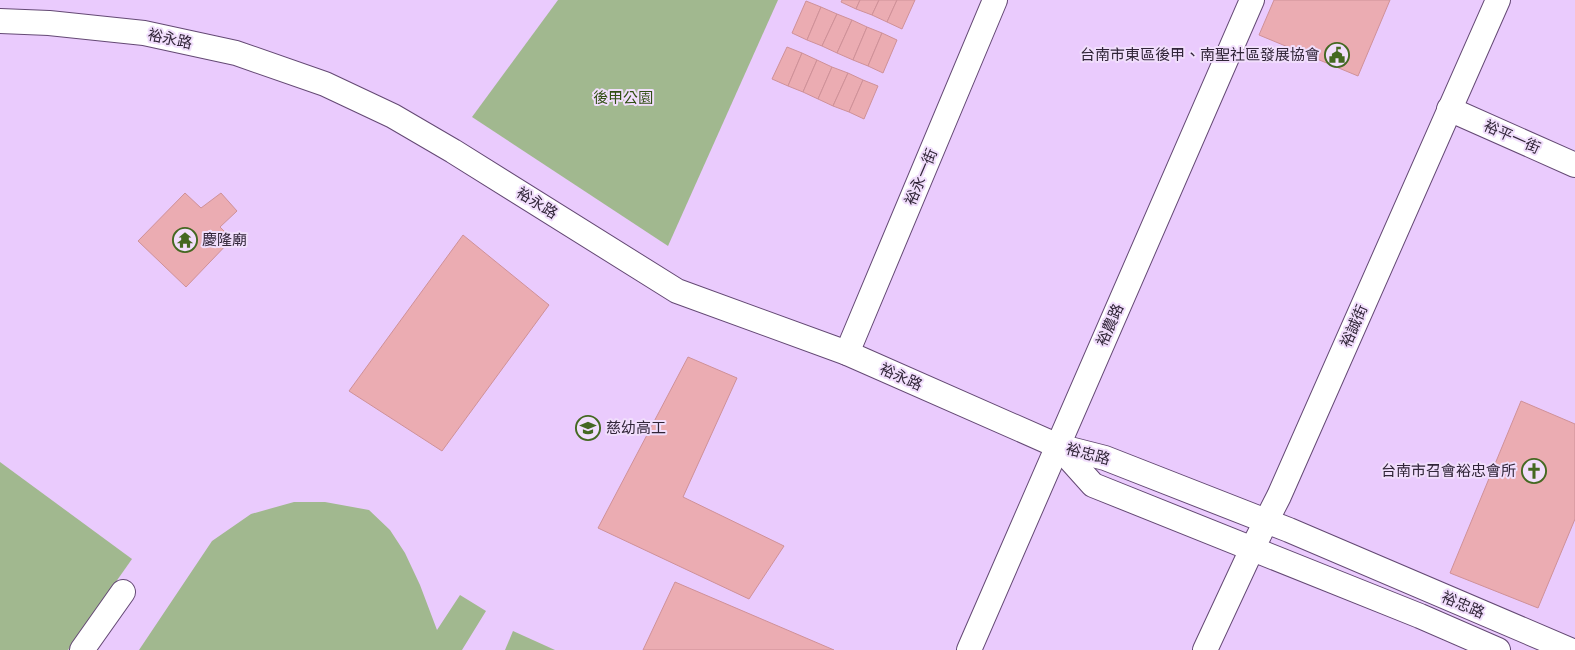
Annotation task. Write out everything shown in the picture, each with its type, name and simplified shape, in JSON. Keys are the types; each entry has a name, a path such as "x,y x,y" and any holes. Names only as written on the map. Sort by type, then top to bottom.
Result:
{"street":[{"name":"裕永一街","path":"848,353 995,0"},
{"name":"裕農路","path":"970,650 1252,0"},
{"name":"裕誠街","path":"1205,650 1278,496 1498,0"},
{"name":"裕永路","path":"0,21 49,22 144,33 236,53 324,84 393,116 453,151 678,292 848,353 1058,446"},
{"name":"裕平一街","path":"1450,109 1575,165"},
{"name":"裕忠路","path":"1058,446 1105,458 1266,521 1543,632 1570,650"},
{"name":"裕忠路","path":"1058,446 1093,485 1420,616 1498,650"},
{"path":"82,650 123,592"}],"green space":[{"name":"後甲公園","path":"558,0 778,0 668,246 472,117"},
{"path":"0,462 132,559 68,650 0,650"},
{"path":"294,502 325,502 369,510 390,530 405,553 420,585 437,630 460,595 486,611 462,650 139,650 212,541 251,514"},
{"path":"513,631 555,650 505,650"}],"building":[{"path":"842,0 860,0 856,9 841,2"},
{"path":"860,0 879,0 872,15 856,9"},
{"path":"879,0 897,0 887,22 872,15"},
{"path":"897,0 915,0 902,29 887,22"},
{"name":"台南市東區後甲、南聖社區發展協會","path":"1274,0 1390,0 1358,76 1259,35"},
{"path":"806,1 821,7 807,40 792,33"},
{"path":"821,7 837,14 822,46 807,40"},
{"path":"837,14 852,20 837,53 822,46"},
{"path":"852,20 867,27 853,60 837,53"},
{"path":"867,27 882,33 868,66 853,60"},
{"path":"882,33 897,40 883,73 868,66"},
{"path":"787,47 802,53 788,86 772,79"},
{"path":"802,53 817,60 803,92 788,86"},
{"path":"817,60 832,67 818,99 803,92"},
{"path":"832,67 848,73 833,106 818,99"},
{"path":"848,73 863,80 849,112 833,106"},
{"path":"863,80 878,86 864,119 849,112"},
{"name":"慶隆廟","path":"185,193 201,208 221,193 237,211 220,227 232,239 186,287 138,241"},
{"path":"463,235 549,305 442,451 349,391"},
{"path":"688,357 737,378 683,497 784,546 749,599 598,528"},
{"name":"台南市召會裕忠會所","path":"1521,401 1575,424 1575,519 1538,608 1450,573"},
{"path":"675,582 834,650 643,650"}],"place":[{"name":"台南市東區後甲、南聖社區發展協會","path":"1337,55"},
{"name":"慶隆廟","path":"185,240"},
{"name":"慈幼高工","path":"588,428"},
{"name":"台南市召會裕忠會所","path":"1534,471"}]}
